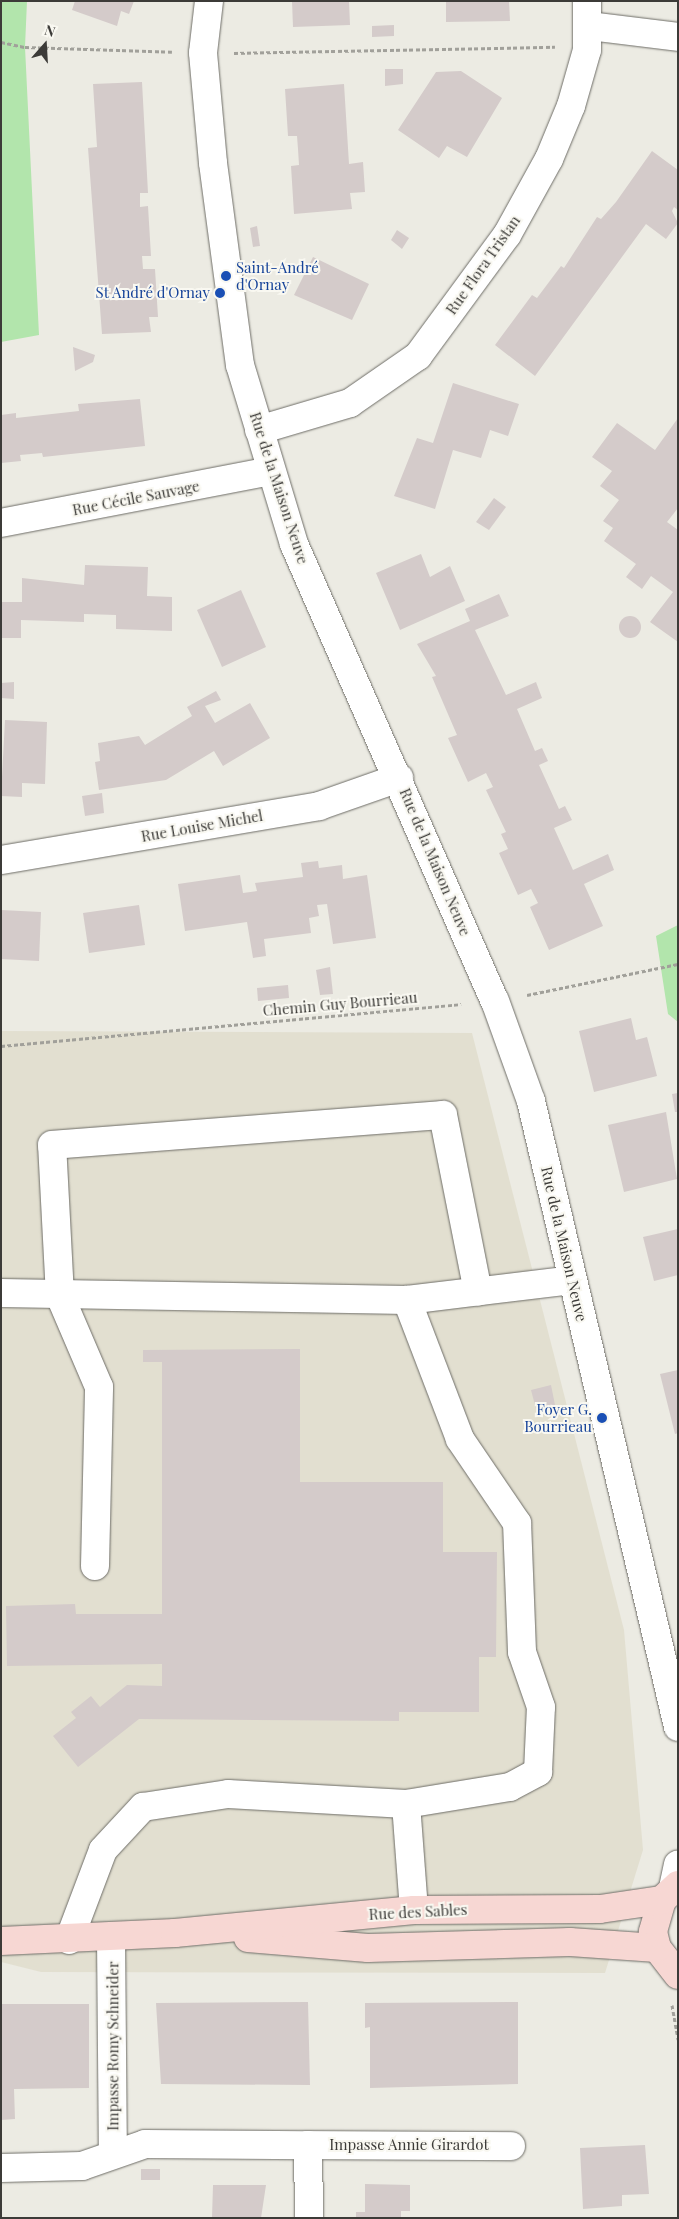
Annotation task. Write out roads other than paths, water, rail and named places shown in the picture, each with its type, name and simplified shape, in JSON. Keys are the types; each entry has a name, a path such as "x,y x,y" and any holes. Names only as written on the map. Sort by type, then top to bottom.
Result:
{"main road":[{"name":"Rue des Sables","path":"1,1941 111,1937 414,1910 600,1909 673,1884"},
{"path":"673,1884 655,1915 656,1948 678,1975"},
{"name":"Rue des Sables","path":"174,1932 368,1948 570,1942 656,1948"}],"street":[{"name":"Rue de la Maison Neuve","path":"209,1 204,53 226,276 240,364 270,471 294,544 399,778 495,1001 531,1101 678,1727"},
{"path":"588,26 678,37"},
{"name":"Rue Flora Tristan","path":"259,430 350,403 418,356 507,235 549,160 571,106 588,26"},
{"name":"Rue Cécile Sauvage","path":"1,523 270,471"},
{"name":"Rue Louise Michel","path":"1,860 319,806 399,778"},
{"path":"95,1566 99,1387 60,1296 52,1145 443,1115 478,1292"},
{"path":"1,1292 60,1296 407,1300 572,1280"},
{"path":"69,1940 103,1850 143,1807 228,1794 406,1804 510,1787 538,1772 542,1707 522,1652 517,1523 460,1439 407,1300"},
{"path":"406,1804 414,1910"},
{"name":"Impasse Romy Schneider","path":"111,1937 113,2154"},
{"name":"Impasse Romy Schneider","path":"1,2168 82,2166 145,2144 308,2145"},
{"path":"308,2145 309,2218"},
{"name":"Impasse Annie Girardot","path":"308,2145 511,2146"}],"place":[{"name":"Saint-André d'Ornay","path":"226,276"},
{"name":"St André d'Ornay","path":"220,293"},
{"name":"Foyer G. Bourrieau","path":"602,1418"}]}
